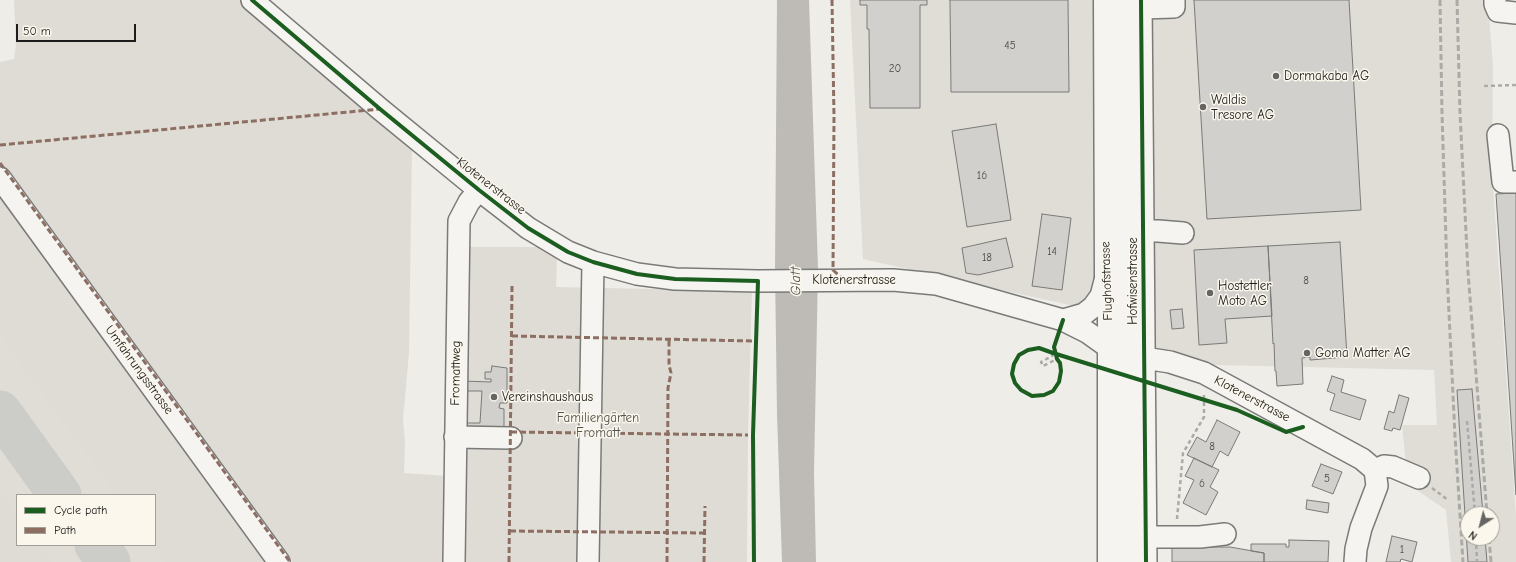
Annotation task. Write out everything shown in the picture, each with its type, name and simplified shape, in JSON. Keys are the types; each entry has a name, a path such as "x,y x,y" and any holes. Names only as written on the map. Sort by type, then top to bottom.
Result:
{"main road":[{"name":"Flughofstrasse","path":"1105,0 1106,277 1109,314 1108,562"},
{"name":"Flughofstrasse","path":"1127,562 1135,3"}],"street":[{"name":"Klotenerstrasse","path":"252,0 380,109 479,190 528,228 568,252 593,262 637,274 675,279 761,281 893,280 936,284 1063,320 1087,332 1108,347"},
{"path":"1135,3 1174,7 1174,0"},
{"path":"1495,0 1498,11 1516,13"},
{"name":"Hofwisenstrasse","path":"1135,3 1143,231 1146,562"},
{"path":"1498,135 1503,182 1516,182"},
{"name":"Umfahrungsstrasse","path":"0,178 279,562"},
{"name":"Fromattweg","path":"454,562 459,221 469,202 479,190"},
{"path":"1143,231 1183,233"},
{"path":"588,562 593,262"},
{"path":"1063,320 1084,314 1093,307 1101,296 1106,277"},
{"name":"Klotenerstrasse","path":"1144,358 1170,362 1204,373 1355,456 1375,470"},
{"path":"455,437 511,438"},
{"path":"1354,562 1361,528 1378,486 1375,470 1384,466 1393,467 1419,478"},
{"path":"1146,537 1200,537 1225,534"}],"path":[{"path":"1484,86 1516,85"},
{"path":"1053,353 1052,356 1041,362 1042,366 1057,359"},
{"path":"1177,536 1177,513 1183,452 1204,417 1204,373"},
{"path":"1467,421 1474,506"},
{"path":"1476,546 1477,562"}],"shaded area":[{"path":"850,0 1488,0 1493,68 1492,171 1516,517 1516,562 1451,562 1446,510 1408,484 1402,425 1437,425 1434,370 1171,364 1078,307 863,259"},
{"path":"0,167 287,562 0,562"}],"green space":[{"path":"14,0 241,0 412,145 409,353 403,419 405,444 404,473 449,476 448,562 292,562 0,161 0,62 14,59 16,44"},
{"path":"0,187 273,562 165,562 154,546 156,546 156,494 116,494 0,335"},
{"name":"Familiengärten Fromatt","path":"462,247 538,247 557,258 556,287 752,291 748,435 747,562 456,562"},
{"path":"0,492 16,514 16,546 39,546 51,562 0,562"}],"water":[{"name":"Glatt","path":"777,0 809,0 818,269 814,473 816,562 782,562 777,414 775,269"}],"building":[{"path":"860,0 927,0 927,5 920,5 920,108 870,108 869,29 867,29 867,5 860,5"},
{"path":"950,0 1068,0 1069,92 951,92"},
{"name":"Dormakaba AG","path":"1194,0 1349,0 1361,210 1207,219"},
{"path":"996,124 1011,220 967,227 952,131"},
{"path":"1516,193 1516,495 1496,194"},
{"path":"1042,214 1071,218 1062,290 1032,286"},
{"path":"1006,238 1013,267 978,275 966,273 962,248"},
{"path":"1340,242 1347,357 1310,360 1310,357 1302,358 1303,384 1277,386 1274,343 1273,344 1268,246"},
{"path":"1268,246 1272,316 1225,319 1227,343 1199,345 1194,250"},
{"path":"1182,309 1184,328 1172,329 1170,310"},
{"name":"Vereinshaushaus","path":"492,366 507,368 507,403 500,403 499,408 504,409 504,430 464,433 464,423 480,423 482,391 462,391 462,381 491,382 491,379 485,379 485,372 491,372"},
{"path":"1332,376 1344,380 1341,392 1366,400 1360,420 1330,410 1335,394 1327,391"},
{"path":"1472,389 1482,506 1464,506 1457,390"},
{"path":"1399,395 1409,398 1400,430 1393,428 1392,431 1384,429 1389,411 1394,413"},
{"path":"1217,420 1240,432 1228,456 1220,451 1212,467 1187,455 1197,437 1206,442"},
{"path":"1194,458 1219,470 1210,487 1218,492 1206,515 1183,503 1194,480 1185,476"},
{"path":"1321,464 1342,472 1333,494 1312,486"},
{"path":"1307,500 1329,503 1328,513 1306,509"},
{"path":"1392,536 1417,542 1412,562 1401,559 1400,562 1386,562"},
{"path":"1289,540 1329,541 1328,562 1264,562 1264,553 1251,551 1251,544 1286,544 1286,547 1289,547"},
{"path":"1467,546 1486,546 1487,562 1468,562"},
{"path":"1172,547 1230,547 1264,553 1264,562 1172,562"}],"taxiway":[{"path":"0,412 59,494"},
{"path":"97,546 109,562"}],"railway":[{"path":"1440,0 1447,272 1463,562"},
{"path":"1457,0 1460,113 1468,272 1486,506"},
{"path":"1490,546 1491,562"}],"marked path":[{"path":"832,0 834,116 833,270 844,280"},
{"path":"0,145 380,109"},
{"path":"0,163 290,562"},
{"path":"509,562 512,286"},
{"path":"512,336 755,341"},
{"path":"667,562 668,388 671,373 669,365 669,339"},
{"path":"511,432 748,435"},
{"path":"704,562 705,506"},
{"path":"510,531 704,533"}],"cycle path":[{"path":"252,0 380,109 479,190 528,228 568,252 593,262 637,274 675,279 758,281 753,435 754,562"},
{"path":"1141,0 1146,562"},
{"path":"1063,320 1054,347 1057,359 1060,363 1061,371 1059,382 1053,391 1044,395 1032,396 1021,390 1015,383 1012,374 1014,364 1019,355 1028,350 1039,348 1053,353 1237,410 1286,432 1303,427"}],"place":[{"name":"Dormakaba AG","path":"1276,76"},
{"name":"Waldis Tresore AG","path":"1203,107"},
{"name":"Hostettler Moto AG","path":"1210,293"},
{"name":"Goma Matter AG","path":"1307,353"},
{"name":"Vereinshaushaus","path":"494,397"}]}
